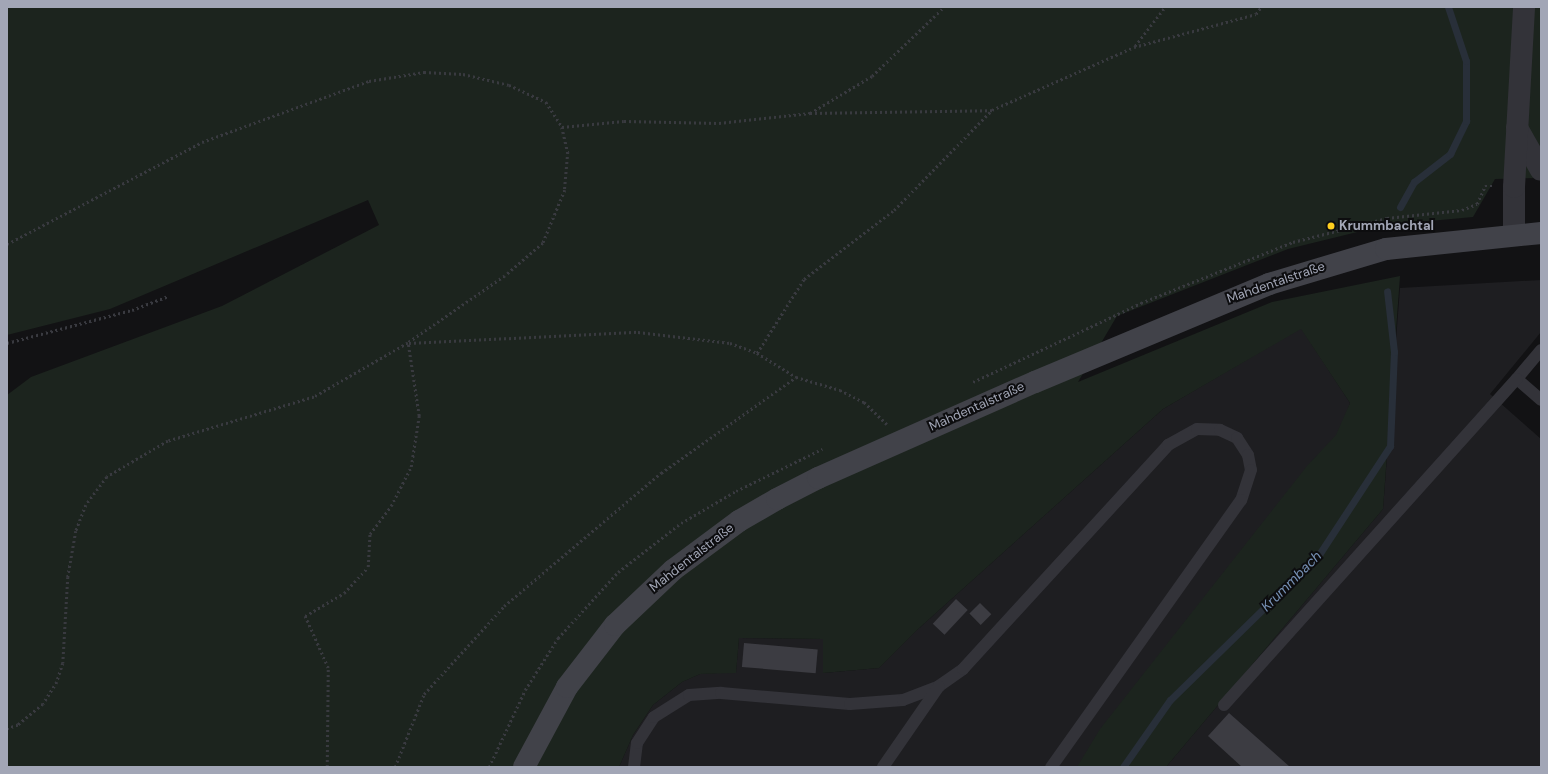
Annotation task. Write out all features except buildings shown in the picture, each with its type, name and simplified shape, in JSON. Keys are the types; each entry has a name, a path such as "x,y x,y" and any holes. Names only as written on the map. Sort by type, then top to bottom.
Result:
{"main road":[{"name":"Mahdentalstraße","path":"524,767 567,687 615,625 673,570 739,521 818,478 1020,388 1269,284 1386,249 1514,234 1541,233"}],"street":[{"path":"1514,234 1514,187 1524,7"},
{"path":"1517,128 1541,170"}],"lane":[{"path":"1224,705 1517,379 1534,355 1541,350"},
{"path":"1517,379 1541,400"},
{"path":"634,767 637,743 654,717 689,695 720,693 850,704 903,700 939,686 963,669 1168,445 1197,429 1220,430 1237,438 1248,455 1251,470 1241,500 1051,767"},
{"path":"883,767 939,686"}],"path":[{"path":"810,113 872,76 944,7"},
{"path":"1134,47 1165,7"},
{"path":"757,353 804,279 894,210 992,110 1134,47 1256,14 1261,7"},
{"path":"7,244 202,142 369,81 424,72 463,74 510,85 546,102 562,127 568,152 565,190 543,242 505,276 408,342 314,397 168,441 107,477 86,505 76,531 68,577 63,663 57,682 42,704 18,725 7,729"},
{"path":"562,127 624,121 719,123 810,113 992,110"},
{"path":"972,383 1141,303 1293,242 1387,218 1462,210 1477,204 1485,186 1514,187"},
{"path":"7,343 132,310 168,296"},
{"path":"408,342 638,332 730,343 757,353 796,377 840,390 864,402 886,422 893,419"},
{"path":"326,767 328,668 305,616 344,593 368,567 370,534 391,506 411,467 419,416 408,342"},
{"path":"395,767 424,694 504,606 661,473 796,377"}],"shaded area":[{"path":"7,7 1541,7 1541,178 1495,179 1473,217 1386,225 1288,249 1117,316 1078,382 1272,302 1400,276 1383,509 1166,767 1077,767 1100,729 1307,466 1336,435 1350,403 1301,329 1163,409 917,630 879,668 823,673 823,639 739,638 736,673 700,674 682,682 653,705 633,735 619,767 7,767 7,395 31,377 222,306 379,225 368,200 110,309 7,335"},
{"path":"1541,280 1541,332 1490,394 1541,439 1541,767 1166,767 1383,509 1400,288"},
{"path":"1301,328 1350,403 1327,469 1099,767 619,767 633,735 653,705 682,682 700,674 736,672 739,638 823,639 823,673 879,668 917,630 1163,409"}],"waterway":[{"name":"Krummbach","path":"1400,207 1414,182 1450,154 1466,121 1466,61 1448,7"},
{"name":"Krummbach","path":"1123,767 1170,700 1320,553 1390,446 1394,352 1387,291"}],"place":[{"name":"Krummbachtal","path":"1331,226"}]}
